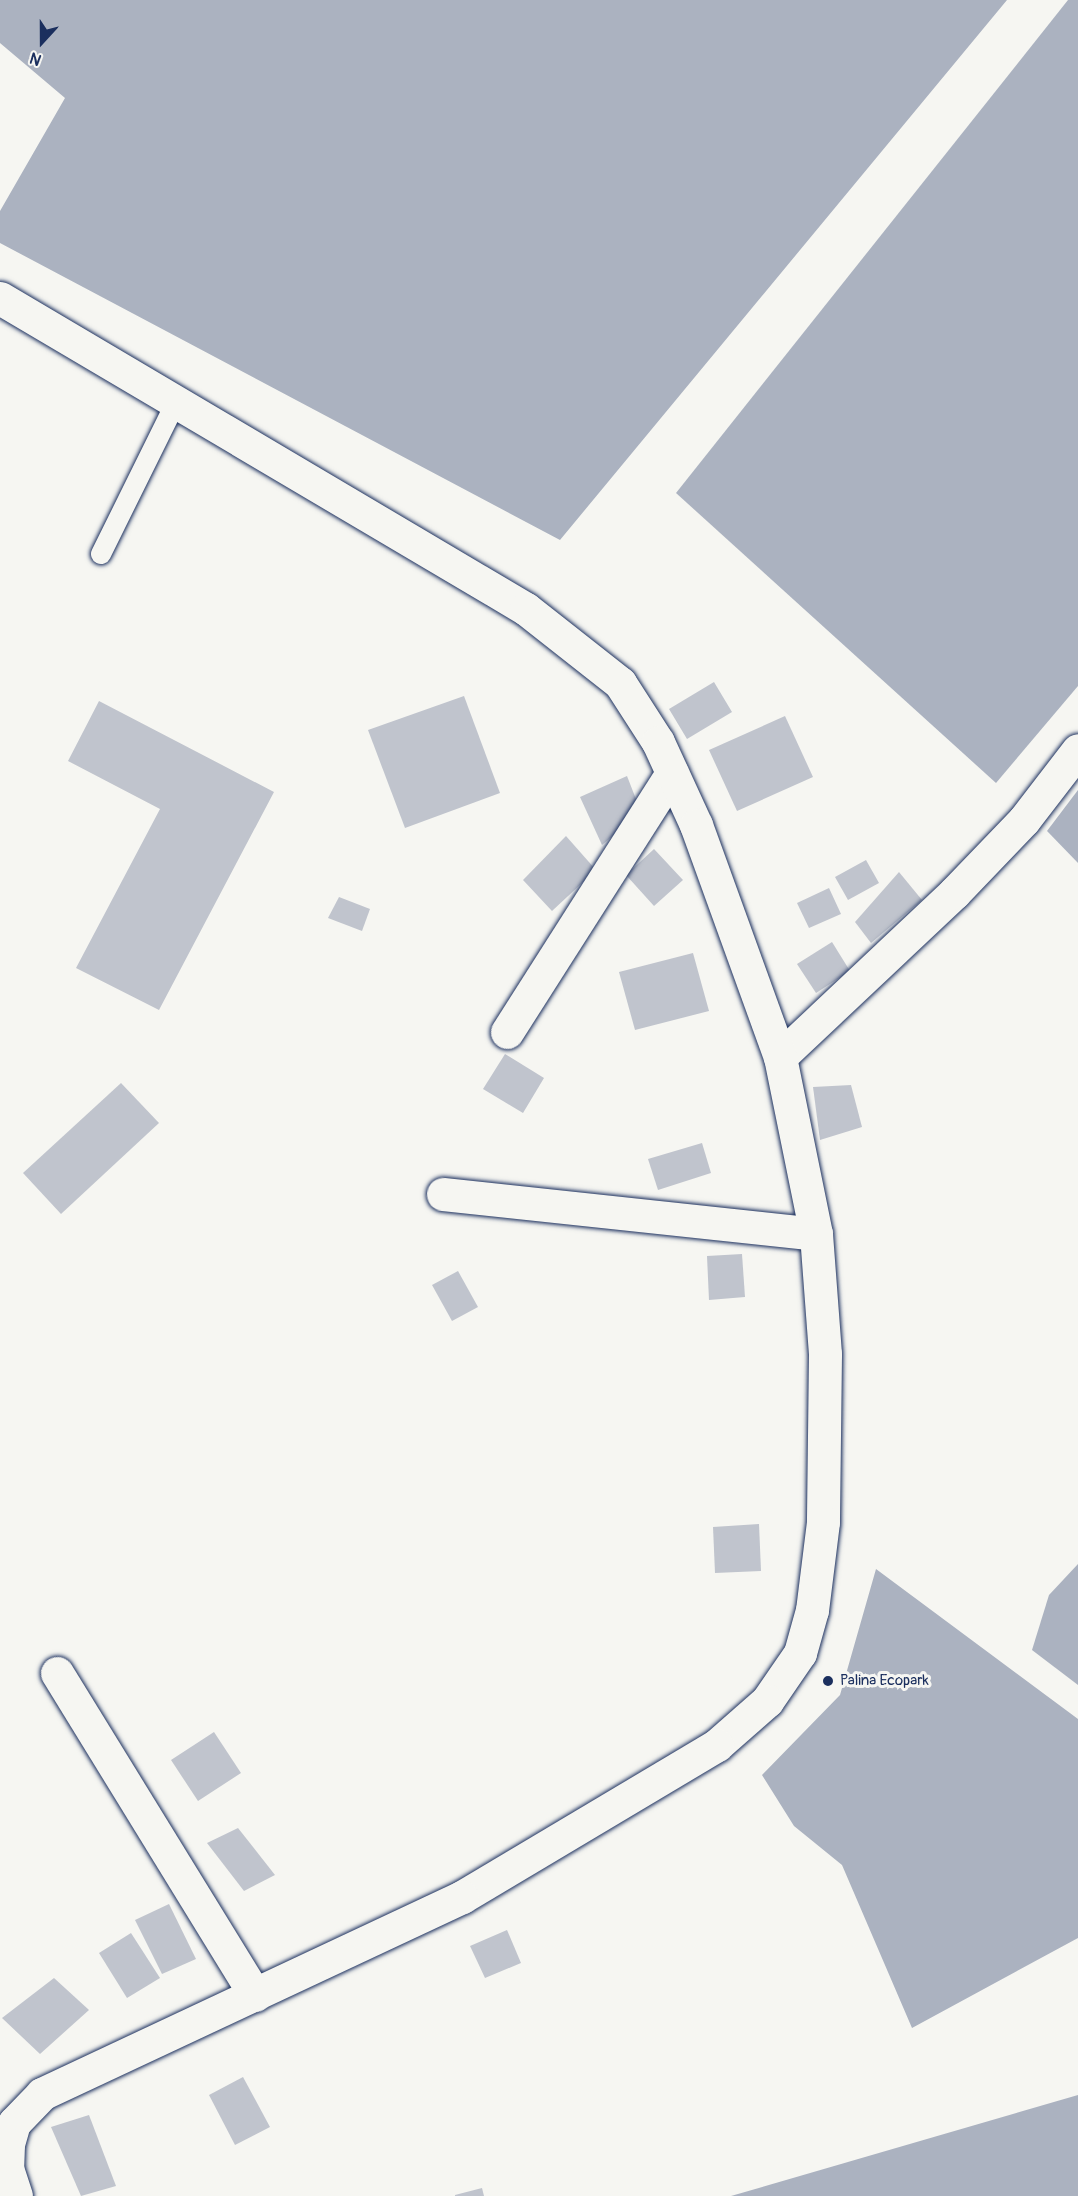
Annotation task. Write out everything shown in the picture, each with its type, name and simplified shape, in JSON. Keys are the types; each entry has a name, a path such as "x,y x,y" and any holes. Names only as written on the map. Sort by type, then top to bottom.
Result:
{"street":[{"path":"0,298 177,400 526,609 620,683 672,773 780,1058 816,1234 825,1354 823,1522 812,1610 800,1653 767,1701 717,1745 462,1897 27,2106 8,2144 7,2168 16,2196"},
{"path":"780,1058 954,893 1024,820 1078,750"},
{"path":"507,1032 672,773"},
{"path":"443,1194 816,1234"},
{"path":"57,1673 255,1995"}],"lane":[{"path":"101,554 177,400"}],"shaded area":[{"path":"0,0 1007,0 560,540 0,243 0,211 65,98 0,43"},
{"path":"1068,0 1078,0 1078,686 996,783 676,493"},
{"path":"1078,790 1078,863 1047,831"},
{"path":"1078,1564 1078,1685 1032,1650 1049,1595"},
{"path":"876,1569 1078,1719 1078,1938 912,2028 842,1865 794,1826 762,1775 840,1695"},
{"path":"1078,2095 1078,2196 731,2196"}],"building":[{"path":"714,682 732,712 687,739 669,709"},
{"path":"464,696 500,793 405,828 368,730"},
{"path":"99,701 274,792 159,1010 76,968 160,809 68,761"},
{"path":"785,716 813,777 737,811 709,750"},
{"path":"627,776 641,812 602,845 580,797"},
{"path":"566,836 596,870 552,911 523,880"},
{"path":"654,849 683,880 654,906 626,875"},
{"path":"866,860 879,883 848,900 835,877"},
{"path":"899,872 922,900 871,943 855,922"},
{"path":"829,888 841,914 809,928 797,903"},
{"path":"339,897 370,909 362,931 328,918"},
{"path":"832,942 850,971 816,993 797,964"},
{"path":"693,953 709,1011 635,1030 619,972"},
{"path":"505,1054 544,1078 523,1113 483,1089"},
{"path":"121,1083 159,1123 61,1214 23,1173"},
{"path":"851,1085 862,1127 820,1140 813,1087"},
{"path":"702,1143 711,1173 658,1190 648,1159"},
{"path":"742,1254 745,1297 709,1300 707,1256"},
{"path":"458,1271 478,1307 452,1321 432,1285"},
{"path":"759,1524 761,1571 715,1573 713,1527"},
{"path":"214,1732 241,1773 198,1801 171,1760"},
{"path":"238,1828 275,1875 244,1891 207,1843"},
{"path":"169,1904 196,1959 162,1974 135,1920"},
{"path":"507,1930 521,1963 485,1978 470,1946"},
{"path":"131,1933 160,1978 127,1998 99,1953"},
{"path":"54,1978 89,2010 40,2054 2,2018"},
{"path":"243,2077 270,2127 235,2145 209,2095"},
{"path":"89,2115 116,2186 81,2196 51,2127"},
{"path":"482,2188 484,2196 455,2196 455,2195"}],"place":[{"name":"Palina Ecopark","path":"828,1681"}]}
